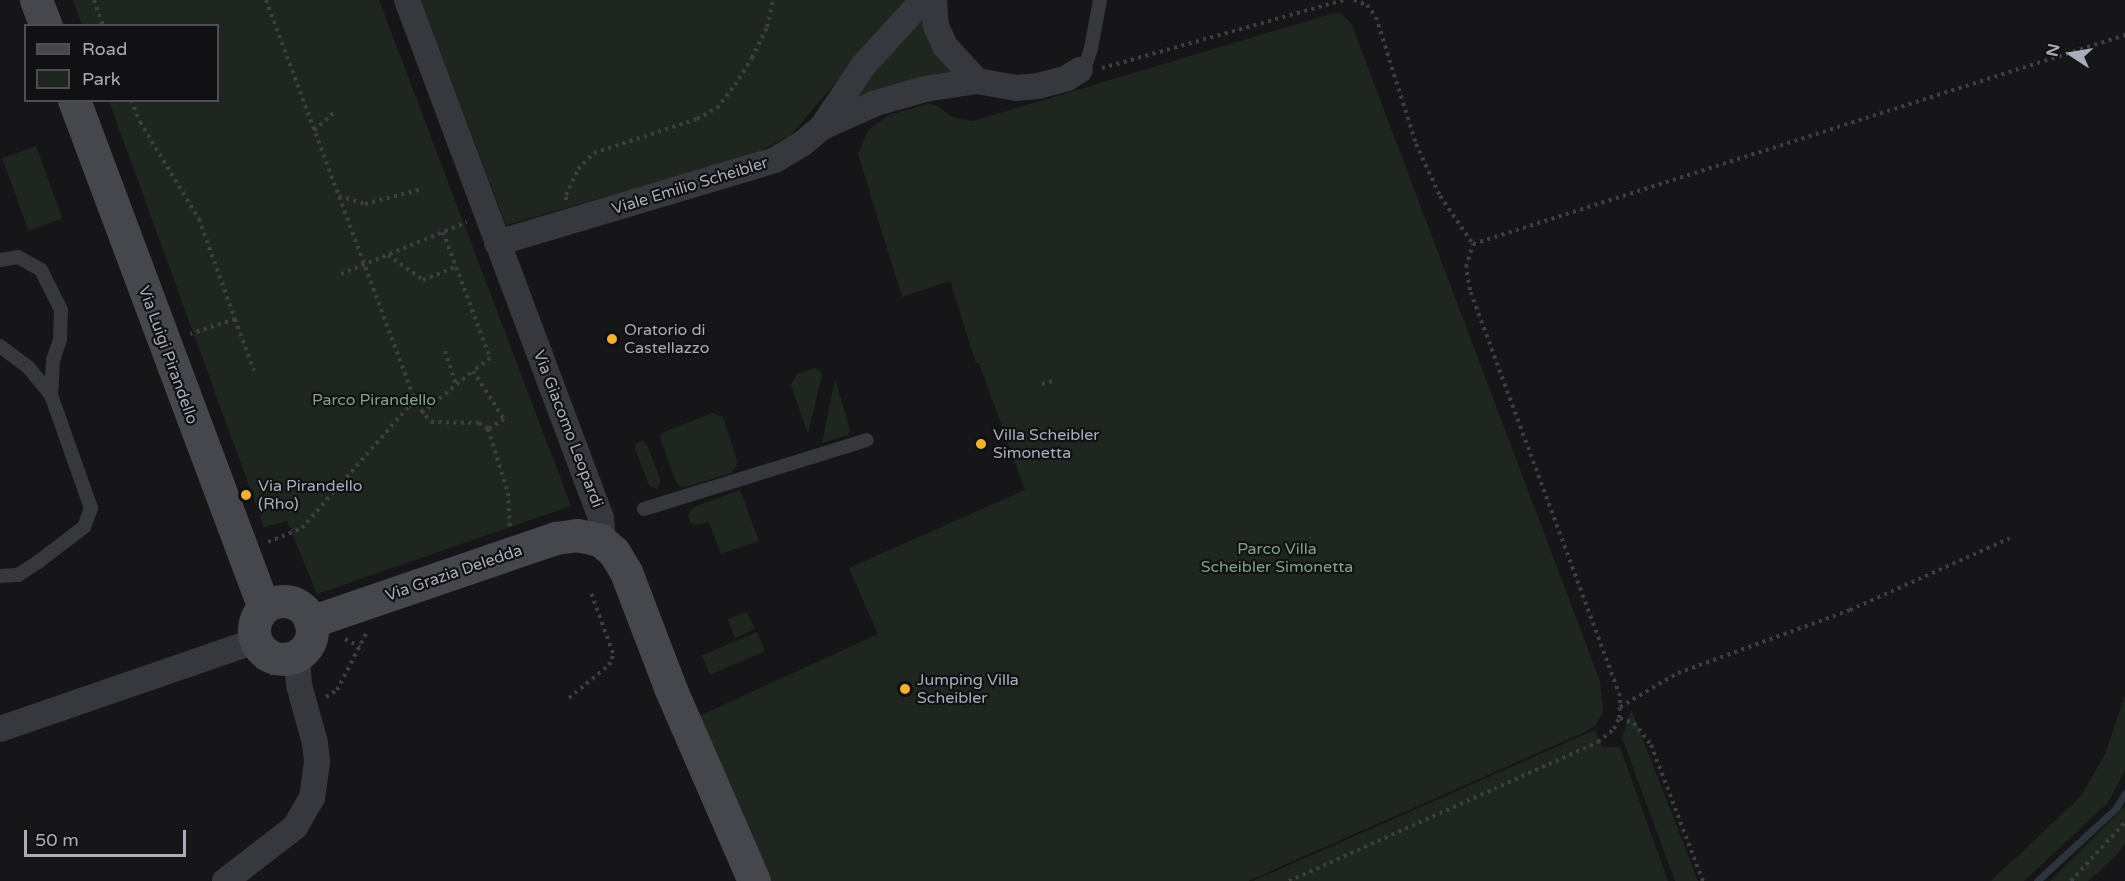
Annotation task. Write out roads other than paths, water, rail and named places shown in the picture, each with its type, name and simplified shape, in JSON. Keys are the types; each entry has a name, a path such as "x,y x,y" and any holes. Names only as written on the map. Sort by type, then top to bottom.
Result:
{"street":[{"path":"36,0 45,24"},
{"name":"Via Giacomo Leopardi","path":"407,0 614,552 626,572 671,690 754,881"},
{"path":"822,127 863,66 923,0"},
{"path":"934,0 936,26 945,46 977,81"},
{"name":"Viale Emilio Scheibler","path":"497,243 774,160 802,144 822,127 876,104 925,89 977,81 1016,88 1038,86 1066,78 1080,70"},
{"name":"Via Luigi Pirandello","path":"75,102 264,608"},
{"name":"Via Grazia Deledda","path":"310,622 556,538 605,528"},
{"path":"253,652 255,623 264,608 272,603 291,603 306,613 310,622 309,641 289,667"},
{"path":"0,729 253,652 288,659 289,667 298,677 315,742 317,777 308,806 295,827 225,881"}],"lane":[{"path":"1080,70 1087,62 1091,48 1100,0"},
{"path":"0,260 18,257 41,270 62,310 60,340 53,360 51,395"},
{"path":"0,346 29,368 51,395 91,508 84,527 38,562 18,575 0,576"},
{"path":"644,509 867,440"}],"waterway":[{"path":"2037,881 2116,808 2125,793"}],"place":[{"name":"Oratorio di Castellazzo","path":"612,339"},
{"name":"Villa Scheibler Simonetta","path":"981,444"},
{"name":"Via Pirandello (Rho)","path":"246,495"},
{"name":"Jumping Villa Scheibler","path":"905,689"}],"park label":[{"name":"Parco Pirandello","path":"374,400"},
{"name":"Parco Villa Scheibler Simonetta","path":"1277,558"}]}
